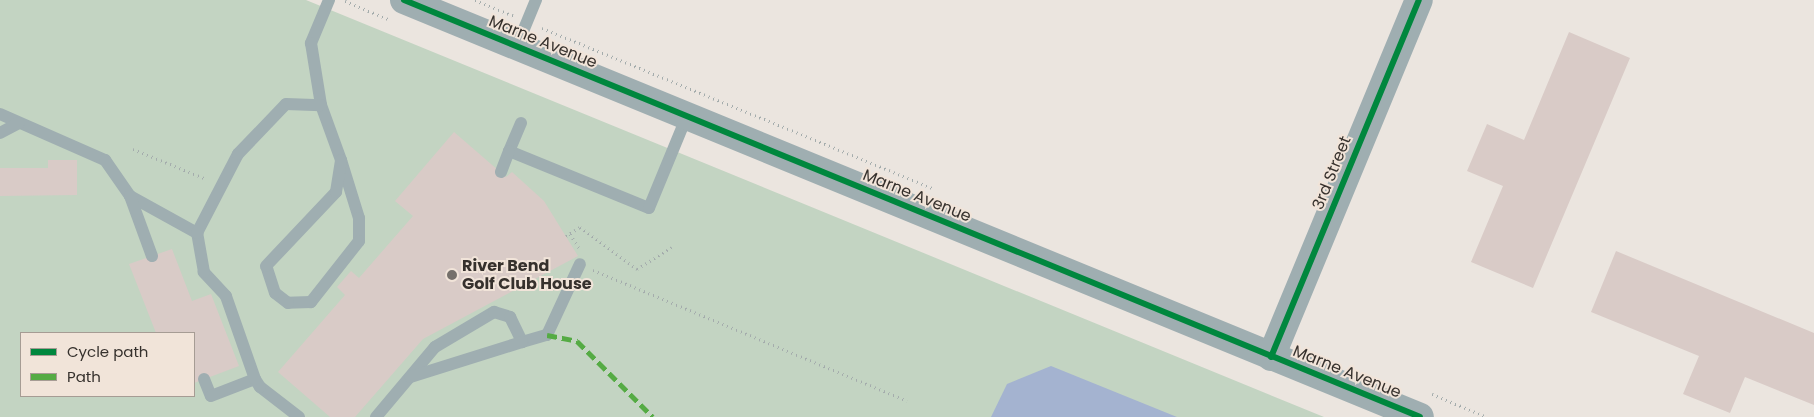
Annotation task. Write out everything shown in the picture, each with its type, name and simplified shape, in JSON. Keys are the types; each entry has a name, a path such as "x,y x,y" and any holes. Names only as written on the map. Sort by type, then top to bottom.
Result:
{"street":[{"name":"Marne Avenue","path":"404,0 1420,417"},
{"name":"3rd Street","path":"1272,356 1419,0"}],"lane":[{"path":"329,0 312,43 321,105 341,160 359,218 359,241 311,302 288,303 274,293 266,266 336,192 341,160"},
{"path":"517,46 536,0"},
{"path":"298,417 260,387 254,379 226,296 204,272 197,232 238,154 286,104 321,105"},
{"path":"0,114 105,160 130,196 152,256"},
{"path":"509,151 649,208 687,116"},
{"path":"0,133 19,122"},
{"path":"501,172 521,123"},
{"path":"130,196 197,232"},
{"path":"410,377 547,335 580,264"},
{"path":"376,417 435,347 494,312 510,317 522,342"},
{"path":"204,379 210,396 254,379"}],"path":[{"path":"133,149 221,185"},
{"path":"566,236 580,227 637,269 672,247"},
{"path":"580,264 907,401"}],"green space":[{"path":"0,0 306,0 1324,417 0,417"}],"water":[{"path":"1051,366 1177,417 991,417 1007,384"}],"building":[{"path":"1569,32 1630,58 1533,288 1471,262 1503,186 1467,171 1487,124 1524,140"},
{"name":"River Bend Golf Club House","path":"454,132 506,177 512,172 544,201 578,256 423,339 355,417 330,417 278,372 345,295 337,287 351,271 359,278 413,216 395,201"},
{"path":"48,160 77,160 77,195 0,196 0,168 48,168"},
{"path":"172,249 192,301 211,294 239,366 195,383 195,332 156,332 129,264"},
{"path":"1616,251 1814,333 1814,405 1745,377 1730,413 1683,394 1699,356 1591,312"}],"marked path":[{"path":"547,335 577,341 653,417"}],"cycle path":[{"path":"404,0 1420,417"},
{"path":"1271,357 1419,0"}],"place":[{"name":"River Bend Golf Club House","path":"452,275"}]}
